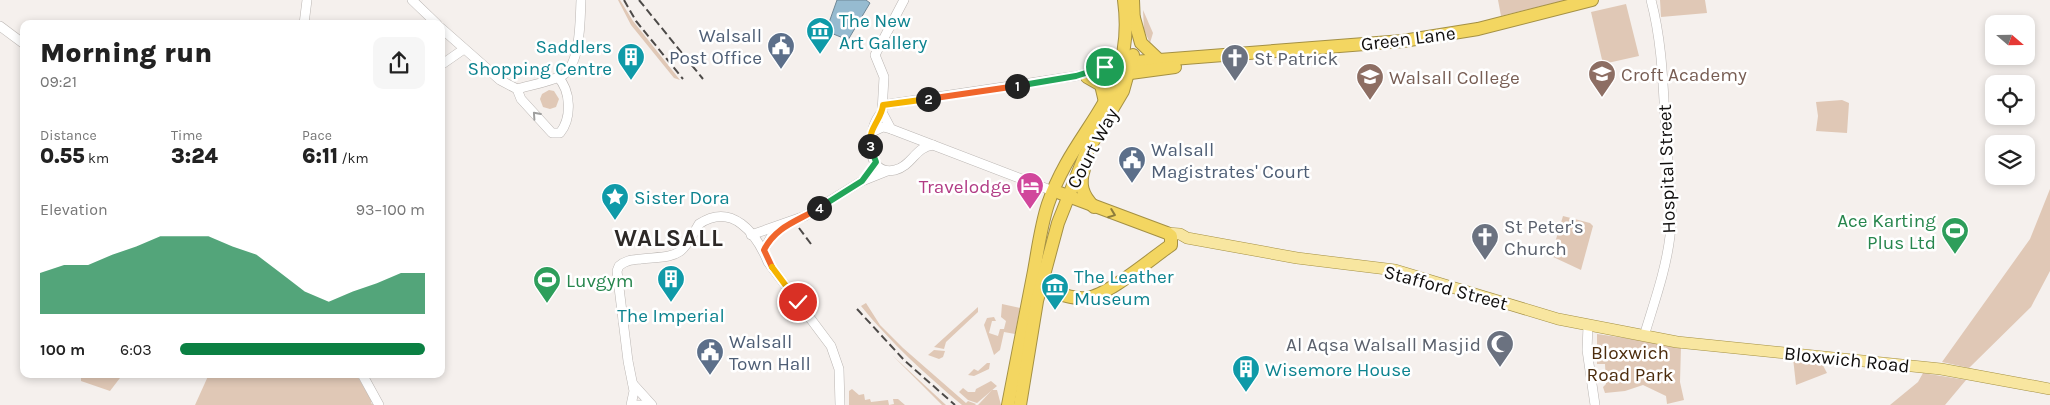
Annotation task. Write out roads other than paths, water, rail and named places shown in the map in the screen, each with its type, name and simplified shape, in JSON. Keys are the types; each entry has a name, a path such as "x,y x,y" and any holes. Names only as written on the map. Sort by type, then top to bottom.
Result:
{"highway":[{"path":"1124,0 1126,21 1125,68"},
{"path":"1008,405 1038,251 1042,247 1060,193 1091,134 1109,109 1155,65 1141,43 1134,18 1133,0"},
{"name":"Green Lane","path":"1125,68 1216,55 1403,40 1468,31 1592,0"},
{"path":"1125,68 1134,18"},
{"name":"Court Way","path":"1060,193 1092,142 1109,109 1123,91 1125,68"},
{"path":"1082,76 1101,85 1109,109"},
{"path":"1092,142 1081,182 1086,198 1094,207"},
{"path":"1033,274 1040,288 1077,298 1088,298 1109,288 1170,238 1060,193"},
{"path":"1020,405 1040,288 1060,193"}],"main road":[{"name":"Stafford Street","path":"1170,238 1187,238 1303,259 1395,270 1588,326 1644,336"},
{"name":"Bloxwich Road","path":"1644,336 1677,342 1941,369 2050,389"}],"street":[{"path":"304,20 307,0"},
{"path":"412,0 433,20"},
{"path":"517,89 558,77 568,70 573,62 581,0"},
{"path":"887,171 876,162 870,142 873,125 882,109 884,77 875,55 904,0"},
{"name":"Hospital Street","path":"1644,336 1666,255 1671,223 1670,175 1663,72 1658,26 1651,0"},
{"path":"0,26 20,41"},
{"path":"445,32 500,80 517,89 521,99 552,133 560,133 566,123 568,94 565,84 558,77"},
{"path":"445,62 464,49"},
{"name":"Green Lane","path":"882,109 1125,68"},
{"path":"882,109 891,128"},
{"path":"872,132 883,127 891,128 1060,193"},
{"path":"905,134 910,142 913,157"},
{"path":"764,250 772,237 785,224 805,216 862,181 887,171 902,168 923,148 935,145"},
{"path":"862,181 876,162"},
{"path":"631,405 634,391 628,360 617,271 619,266 630,260 676,255 690,242 699,224 708,218 721,215 736,220 764,250 768,262 831,346 839,369 839,404"},
{"path":"751,235 780,223 785,224"},
{"path":"1588,326 1587,350 1595,405"},
{"path":"364,378 379,405"},
{"path":"633,384 652,405"},
{"path":"637,405 646,405"}],"water":[{"path":"837,0 866,0 870,3 848,40 826,31"}],"railway":[{"path":"624,0 636,21 683,79"},
{"path":"639,0 703,79"},
{"path":"799,228 811,244"},
{"path":"857,309 905,361 955,405"}],"place":[{"name":"The New Art Gallery","path":"820,55"},
{"name":"Walsall Post Office","path":"781,70"},
{"name":"Saddlers Shopping Centre","path":"631,81"},
{"name":"St Patrick","path":"1235,82"},
{"name":"Croft Academy","path":"1602,98"},
{"name":"Walsall College","path":"1370,101"},
{"name":"Walsall Magistrates' Court","path":"1132,184"},
{"name":"Travelodge","path":"1030,210"},
{"name":"Sister Dora","path":"615,221"},
{"name":"Ace Karting Plus Ltd","path":"1955,255"},
{"name":"St Peter's Church","path":"1485,261"},
{"name":"The Imperial","path":"671,303"},
{"name":"Luvgym","path":"547,304"},
{"name":"The Leather Museum","path":"1055,311"},
{"name":"Al Aqsa Walsall Masjid","path":"1500,368"},
{"name":"Walsall Town Hall","path":"710,376"},
{"name":"Wisemore House","path":"1246,393"}],"district":[{"name":"WALSALL","path":"669,238"}],"park label":[{"name":"Bloxwich Road Park","path":"1630,363"}]}
